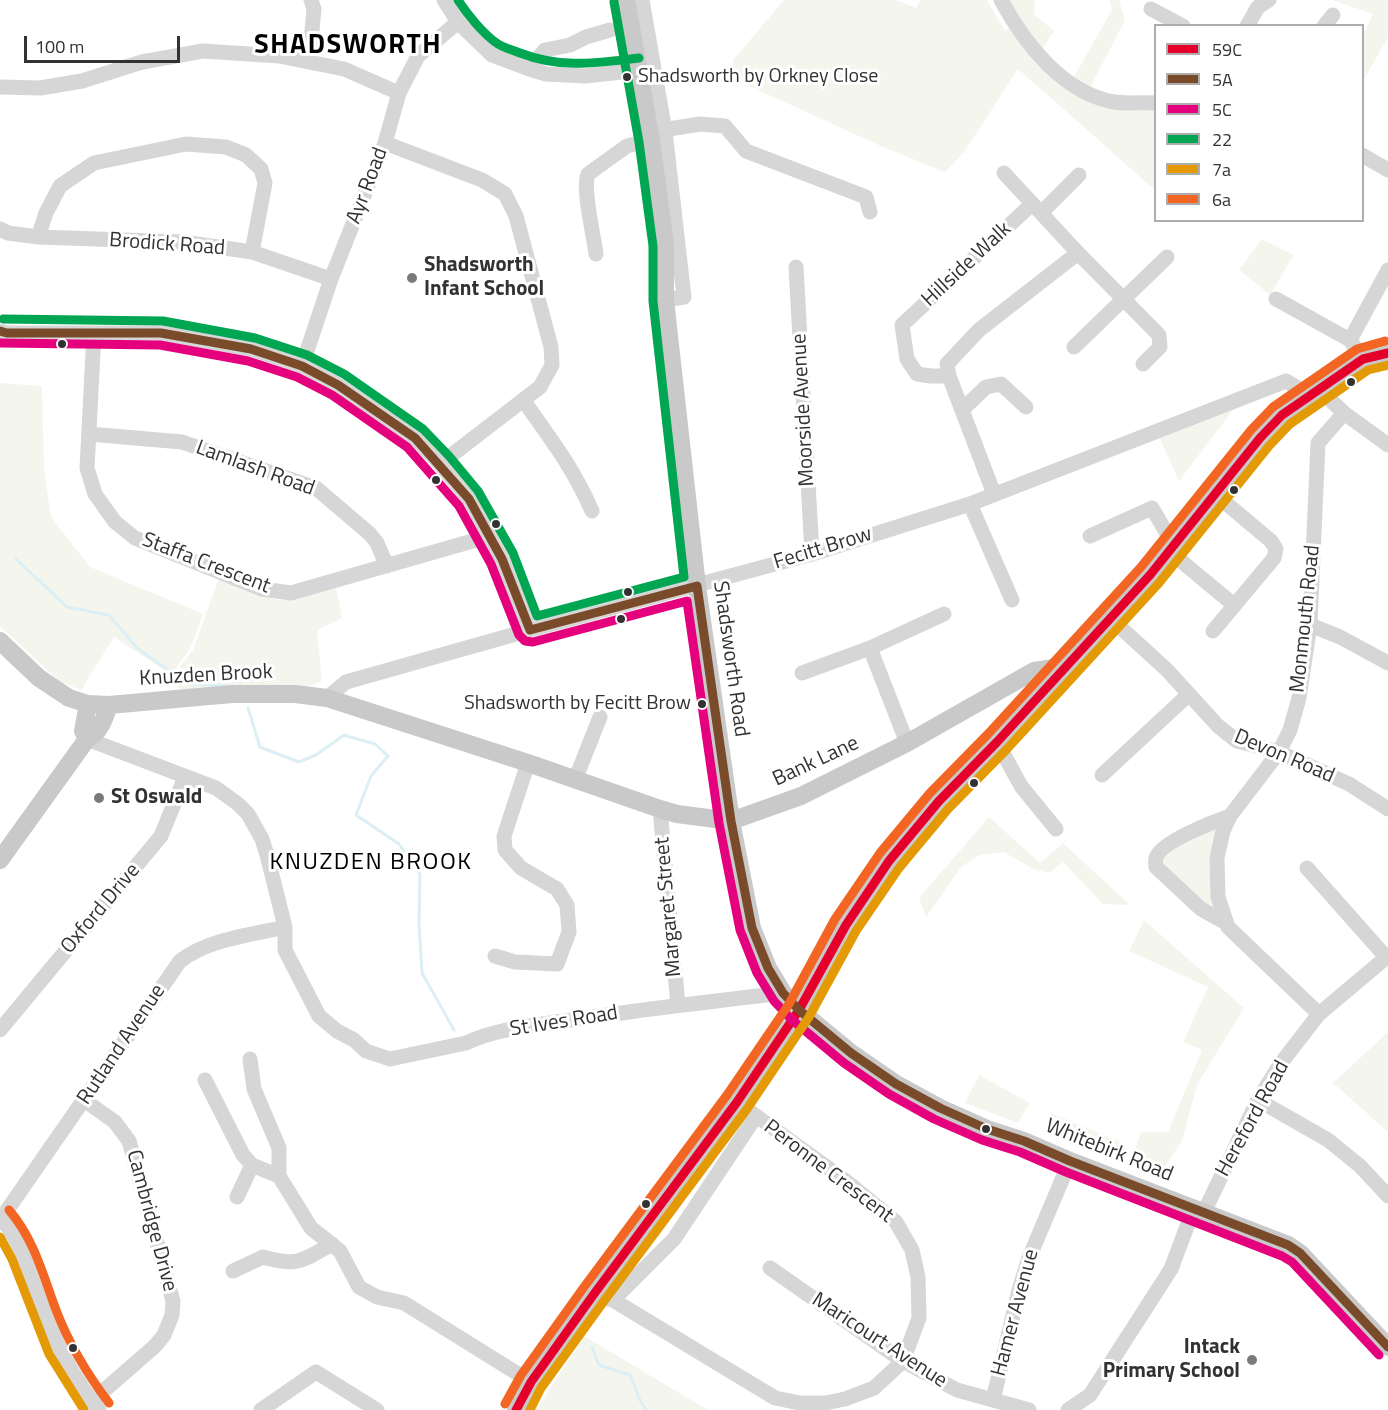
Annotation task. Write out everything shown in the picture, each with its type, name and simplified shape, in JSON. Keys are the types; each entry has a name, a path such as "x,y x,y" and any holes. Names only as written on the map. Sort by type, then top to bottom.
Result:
{"main road":[{"name":"Shadsworth Road","path":"626,0 655,134 665,245 665,300 697,586 731,821 752,928 768,968 783,993 799,1010"},
{"path":"516,1410 531,1382 594,1294 737,1102 799,1010 846,925 889,861 939,801 997,742 1172,548 1260,438 1282,415 1363,359 1388,353"},
{"path":"0,641 39,678 69,698 88,704 83,731 87,739"},
{"name":"Bank Lane","path":"327,698 528,763 660,809 677,814 731,821 801,796 907,743 1034,671 1054,668 1060,672"},
{"name":"Knuzden Brook","path":"88,704 109,705 232,694 295,694 327,698"},
{"path":"0,860 87,739 95,735 100,728 109,705"},
{"name":"Whitebirk Road","path":"799,1010 851,1053 896,1084 939,1108 1288,1245 1300,1253 1388,1347"}],"street":[{"path":"309,62 314,9 311,0"},
{"path":"444,0 458,22 492,55 532,70 546,74 585,76 640,70"},
{"name":"Shadsworth Road","path":"642,0 655,134"},
{"path":"1001,0 1031,47 1055,72 1088,93 1114,102 1154,103"},
{"path":"1248,24 1258,7 1269,0"},
{"path":"1151,9 1179,24"},
{"name":"Ayr Road","path":"302,366 331,279 385,143 399,93 418,56 458,22"},
{"path":"532,70 538,57 545,50 570,45 586,37 610,30"},
{"path":"0,87 40,88 82,81 142,62 203,51 279,56 344,69 399,93"},
{"path":"596,254 587,195 588,174 627,146 655,134 700,124 725,126 746,151 866,197 870,212"},
{"path":"385,143 482,180 505,194 516,216 552,358 552,365 540,387 440,464"},
{"path":"38,237 46,213 60,186 94,163 186,144 226,147 246,155 261,168 265,183 252,252"},
{"path":"1364,156 1388,170"},
{"path":"1004,173 1078,253 1159,335 1160,347 1143,364"},
{"name":"Hillside Walk","path":"949,376 917,374 906,359 902,325 1036,208 1080,175"},
{"name":"Brodick Road","path":"0,229 38,237 183,242 252,252 331,279"},
{"path":"994,494 949,376 947,364 979,330 1078,253"},
{"path":"1074,347 1167,257"},
{"name":"Moorside Avenue","path":"796,267 812,554"},
{"path":"1350,340 1388,270"},
{"path":"1276,299 1350,340 1363,359"},
{"path":"0,331 161,333 251,349 302,366 338,385 415,438 469,499 502,559 530,630"},
{"name":"Staffa Crescent","path":"94,333 87,468 95,494 115,522 135,538 262,589 291,593 490,536"},
{"name":"Fecitt Brow","path":"327,698 346,682 812,554 970,504 1286,381 1314,392"},
{"path":"963,410 986,387 1001,384 1026,407"},
{"path":"1314,392 1387,443"},
{"path":"524,401 563,453 592,511"},
{"name":"Monmouth Road","path":"1226,923 1218,897 1217,858 1223,831 1230,816 1279,752 1290,730 1299,698 1310,625 1318,443 1344,413"},
{"name":"Lamlash Road","path":"89,434 182,442 316,488 370,534 377,543 387,566"},
{"path":"1213,632 1274,558 1276,549 1271,541 1215,494"},
{"path":"970,504 1012,600"},
{"path":"1090,536 1152,508 1169,537 1172,548 1234,605"},
{"path":"802,673 870,648 944,614"},
{"name":"Devon Road","path":"1110,618 1167,670 1218,726 1237,741 1279,752 1349,784 1388,809"},
{"path":"1310,625 1340,637 1388,663"},
{"path":"870,648 907,743"},
{"path":"1102,775 1188,695"},
{"path":"575,780 600,717"},
{"name":"St Ives Road","path":"87,739 201,781 227,795 238,804 255,824 267,855 285,927 285,950 319,1016 366,1051 390,1059 466,1043 513,1029 678,1005 783,993"},
{"path":"997,742 1021,786 1056,829"},
{"path":"495,956 515,962 557,964 569,932 567,905 557,889 521,868 505,850 504,836 528,763"},
{"name":"Oxford Drive","path":"0,1030 161,836 185,777"},
{"name":"Margaret Street","path":"660,809 678,1005"},
{"name":"Monmouth Road","path":"1230,816 1201,826 1161,849 1156,858 1156,867 1201,909 1226,923 1301,999 1319,1014"},
{"name":"Hereford Road","path":"1199,1210 1258,1100 1281,1063 1319,1014 1387,957 1307,868"},
{"name":"Rutland Avenue","path":"1,1219 180,961 190,954 221,941 285,927"},
{"path":"250,1059 254,1089 279,1148 279,1176 311,1227 340,1251 359,1287 377,1297 404,1303 531,1382"},
{"path":"205,1080 243,1155 252,1165 279,1176"},
{"name":"Cambridge Drive","path":"84,1100 116,1122 129,1141 173,1301 172,1315 164,1335 95,1406"},
{"path":"1258,1100 1328,1140 1360,1166 1388,1196"},
{"name":"Peronne Crescent","path":"594,1294 613,1300 775,1398 783,1400 825,1403 845,1399 874,1388 903,1361 919,1318 918,1277 912,1250 896,1222 846,1181 737,1102"},
{"path":"613,1300 674,1239 756,1116"},
{"name":"Hamer Avenue","path":"993,1400 1019,1290 1029,1258 1070,1161"},
{"path":"237,1197 252,1165"},
{"path":"1068,1410 1090,1395 1171,1269 1199,1210"},
{"path":"1,1219 18,1245 50,1329 70,1368 95,1406"},
{"path":"233,1271 263,1257 283,1263 302,1261 332,1244"},
{"name":"Maricourt Avenue","path":"770,1268 903,1361 957,1390 1029,1410"},
{"path":"261,1410 316,1372 377,1410"}],"shaded area":[{"path":"784,0 896,0 916,8 921,0 987,0 1005,31 1011,26 1002,0 1035,0 1034,14 1054,31 1039,55 1044,61 1034,64 1071,82 1112,10 1110,0 1119,0 1125,20 1089,90 1154,103 1154,189 1018,69 965,151 945,172 883,147 734,79 733,60"},
{"path":"1332,0 1388,0 1388,37 1364,79 1364,34 1373,14"},
{"path":"1262,239 1294,255 1270,295 1239,270"},
{"path":"0,383 42,386 44,470 51,517 90,567 203,614 193,642 173,676 114,637 82,691 58,680 0,626"},
{"path":"1242,398 1179,481 1157,432"},
{"path":"219,578 278,600 293,600 336,587 342,618 317,630 322,681 300,689 181,690 174,683 181,665 193,650"},
{"path":"989,817 1040,863 1063,843 1130,905 1103,904 1063,862 1050,873 1033,869 1004,852 980,855 962,866 926,917 919,898"},
{"path":"1201,826 1223,831 1226,923 1156,867 1161,849"},
{"path":"1144,920 1244,1008 1197,1085 1182,1141 1158,1177 1131,1162 1141,1132 1168,1132 1202,1050 1183,1042 1208,987 1129,951"},
{"path":"1388,1032 1388,1132 1333,1083"},
{"path":"979,1075 1030,1103 1018,1123 965,1103"},
{"path":"1051,1113 1120,1142 1115,1156 1048,1131"},
{"path":"584,1336 708,1410 536,1410"}],"waterway":[{"name":"Knuzden Brook","path":"16,559 67,607 109,615 137,648 188,684 229,686"},
{"name":"Knuzden Brook","path":"248,708 260,747 299,762 316,755 344,735 375,744 388,756 371,776 356,815 399,844 420,874 419,924 422,973 454,1030"},
{"path":"592,1347 599,1365 630,1375 646,1410"}],"transit line":[{"name":"22","path":"458,0 476,24 493,40 503,47 535,58 565,63 608,62 639,58"},
{"name":"22","path":"3,319 163,321 255,338 307,355 344,374 423,429 478,491 513,553 537,616 684,577 653,301 653,246 639,142 614,2"},
{"name":"5A","path":"0,331 7,333 161,333 251,349 302,366 338,385 415,438 469,499 502,559 530,630 697,586 731,821 752,928 768,968 783,993 799,1010 851,1053 896,1084 940,1108 987,1129 1024,1141 1288,1245 1300,1253 1388,1347"},
{"name":"6a","path":"505,1404 521,1375 727,1095 789,1004 835,919 880,853 930,793 988,734 1141,567 1251,430 1273,407 1357,349 1385,341"},
{"name":"5C","path":"0,343 160,345 248,361 297,377 332,395 407,447 459,506 491,564 519,635 525,641 533,642 687,601 719,823 740,930 757,973 774,1001 791,1019 844,1063 889,1094 934,1119 982,1140 1020,1152 1282,1256 1292,1262 1379,1355"},
{"name":"59C","path":"516,1410 531,1382 594,1294 737,1102 799,1010 846,925 889,861 939,801 997,742 1150,575 1260,438 1282,415 1363,359 1388,353"},
{"name":"7a","path":"530,1410 541,1388 747,1109 809,1017 856,931 899,868 948,809 1006,750 1159,583 1269,446 1290,424 1368,370 1388,365"},
{"name":"6a","path":"9,1210 31,1245 61,1323 73,1347 109,1403"},
{"name":"7a","path":"0,1237 12,1259 49,1354 84,1410"}],"place":[{"name":"Shadsworth by Orkney Close","path":"627,77"},
{"name":"Shadsworth Infant School","path":"412,278"},
{"name":"Shadsworth by Fecitt Brow","path":"702,704"},
{"name":"St Oswald","path":"99,798"},
{"name":"Intack Primary School","path":"1252,1360"}],"district":[{"name":"SHADSWORTH","path":"348,46"},
{"name":"KNUZDEN BROOK","path":"371,863"}]}
